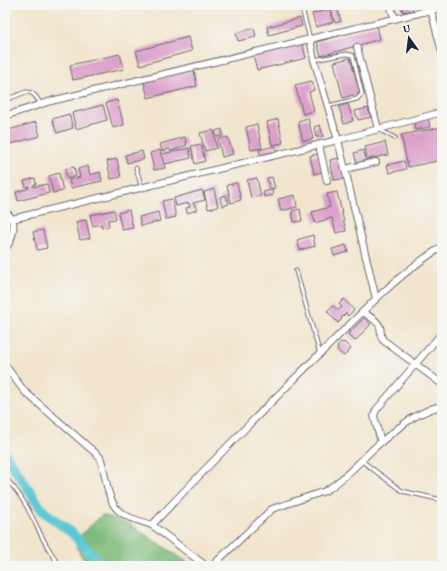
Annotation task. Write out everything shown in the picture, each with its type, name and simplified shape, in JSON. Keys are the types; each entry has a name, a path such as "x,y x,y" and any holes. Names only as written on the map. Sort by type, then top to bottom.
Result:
{"street":[{"path":"390,5 395,19"},
{"path":"5,116 41,104 442,7"},
{"path":"431,10 440,36 442,52"},
{"path":"310,39 314,60 338,140 376,299"},
{"path":"357,47 378,129"},
{"path":"12,218 319,145 442,112"},
{"path":"319,145 327,182"},
{"path":"345,169 376,162"},
{"path":"5,212 12,218 14,228 13,238 5,249"},
{"path":"152,525 226,447 376,299 414,267 442,247"},
{"path":"363,312 378,323 380,327 380,336 383,340 442,384"},
{"path":"381,442 374,416 376,410 442,333"},
{"path":"5,365 24,391 100,457 109,496 114,507 125,516 152,525 206,566"},
{"path":"212,566 272,509 325,491 335,485 381,442 410,420 423,412 442,406"}],"lane":[{"path":"301,5 310,39"},
{"path":"314,60 346,54 353,56 362,94 357,99 328,106"},
{"path":"5,100 26,92 30,92 41,104"},
{"path":"378,129 395,138"},
{"path":"136,168 142,188"},
{"path":"296,271 320,354"},
{"path":"362,461 402,491 442,500"},
{"path":"5,478 15,488 24,501 44,541 59,566"}],"green space":[{"path":"102,515 129,524 193,566 95,566 81,556 76,545 80,536"}],"building":[{"path":"401,5 411,5 413,10 403,12"},
{"path":"337,8 341,21 335,23 331,9"},
{"path":"330,9 333,22 316,27 312,14"},
{"path":"300,18 302,26 269,35 267,27"},
{"path":"377,25 380,39 321,56 317,42"},
{"path":"254,28 256,37 238,41 236,33"},
{"path":"188,37 192,51 140,65 136,51"},
{"path":"302,42 306,58 257,70 253,54"},
{"path":"120,54 124,69 73,80 70,65"},
{"path":"350,58 360,93 343,98 334,62"},
{"path":"194,70 197,86 148,98 144,82"},
{"path":"312,81 314,90 309,92 314,111 303,114 295,85"},
{"path":"117,100 124,125 113,128 106,103"},
{"path":"348,104 353,121 344,124 339,107"},
{"path":"103,105 107,120 76,129 72,113"},
{"path":"368,108 371,117 358,120 355,111"},
{"path":"69,114 73,128 57,133 52,119"},
{"path":"308,118 313,139 303,141 298,121"},
{"path":"428,118 430,127 415,130 414,121"},
{"path":"278,119 283,143 272,145 267,122"},
{"path":"36,122 40,136 7,145 5,131"},
{"path":"257,124 262,148 251,150 246,127"},
{"path":"320,125 323,136 316,137 314,127"},
{"path":"442,127 442,160 408,167 401,135"},
{"path":"222,129 223,136 217,137 215,131"},
{"path":"213,130 217,148 205,151 200,133"},
{"path":"185,137 187,145 171,151 170,149 162,151 160,144"},
{"path":"228,137 233,154 222,157 218,139"},
{"path":"385,142 388,155 367,159 365,147"},
{"path":"201,144 205,161 195,164 191,146"},
{"path":"275,146 277,153 261,157 259,150"},
{"path":"189,148 191,158 165,164 162,154"},
{"path":"160,150 165,168 154,170 150,153"},
{"path":"363,150 366,160 357,163 354,153"},
{"path":"142,151 144,159 127,163 125,155"},
{"path":"318,154 322,172 314,174 310,156"},
{"path":"339,158 344,179 334,180 330,160"},
{"path":"117,159 121,177 111,179 107,161"},
{"path":"404,161 406,169 389,173 387,165"},
{"path":"88,166 90,175 100,172 102,181 71,188 69,180 80,177 78,169"},
{"path":"74,167 76,176 67,179 65,169"},
{"path":"59,173 63,191 53,193 49,176"},
{"path":"272,177 275,188 270,189 267,178"},
{"path":"35,178 36,184 33,185 33,187 47,184 49,193 18,201 16,192 29,188 29,186 26,187 24,181"},
{"path":"257,178 261,196 251,198 247,180"},
{"path":"237,183 241,200 231,203 227,185"},
{"path":"214,189 218,207 208,209 204,192"},
{"path":"202,190 205,200 193,203 197,210 187,213 186,208 190,207 189,203 176,206 174,198"},
{"path":"272,190 273,195 264,197 263,192"},
{"path":"337,192 346,231 336,233 332,218 315,223 312,212 330,207 327,194"},
{"path":"226,195 229,204 222,206 220,197"},
{"path":"295,195 297,207 281,211 278,199"},
{"path":"172,199 176,217 166,219 162,201"},
{"path":"300,209 302,221 294,222 292,211"},
{"path":"114,210 116,219 108,220 109,226 102,228 101,224 93,226 90,215"},
{"path":"129,210 133,228 122,230 118,213"},
{"path":"158,212 160,221 141,226 139,217"},
{"path":"86,220 90,238 80,240 76,222"},
{"path":"43,230 47,248 37,250 33,232"},
{"path":"313,235 315,246 300,250 297,240"},
{"path":"346,245 348,252 334,256 332,249"},
{"path":"344,299 354,310 348,316 346,313 338,323 327,311 333,306 338,310 342,307 339,304"},
{"path":"364,318 371,324 355,341 348,334"},
{"path":"341,342 344,342 351,349 344,356 337,350 337,347"}],"waterway":[{"path":"5,454 43,511 72,533 102,566"}]}
